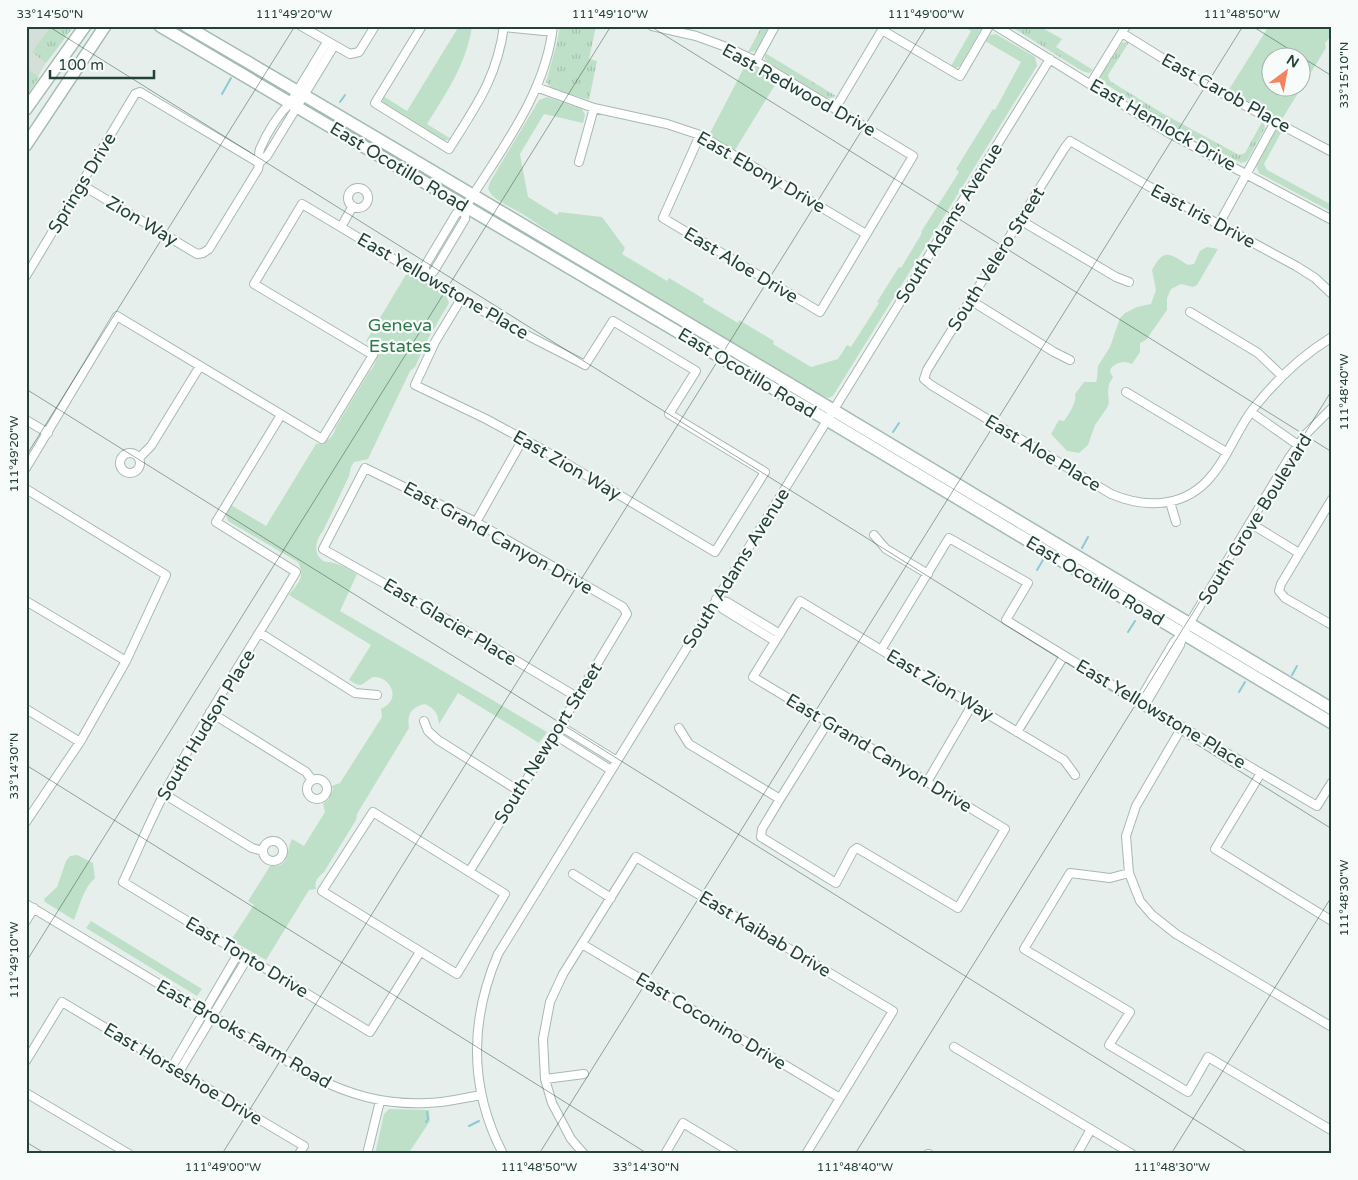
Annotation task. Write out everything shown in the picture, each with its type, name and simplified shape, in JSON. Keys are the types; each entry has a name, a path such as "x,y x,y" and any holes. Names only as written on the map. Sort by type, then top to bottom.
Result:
{"main road":[{"path":"26,109 86,26"},
{"path":"26,146 105,26"},
{"name":"East Ocotillo Road","path":"160,26 466,207 830,415"},
{"name":"East Ocotillo Road","path":"186,26 473,195 830,415 1186,629 1332,724"},
{"name":"East Ocotillo Road","path":"1186,629 1332,709"}],"street":[{"path":"302,26 345,53 355,54 362,48 375,26"},
{"path":"422,26 375,103 449,149 483,95 501,49 504,27 544,31 551,27"},
{"name":"East Redwood Drive","path":"652,26 696,36 729,48 756,62 913,156 866,234"},
{"path":"756,62 775,26"},
{"path":"835,109 882,30 960,76 988,26"},
{"name":"East Hemlock Drive","path":"996,26 1091,83 1167,132 1332,220"},
{"path":"425,278 434,271 465,219 466,207 531,101 543,71 551,27"},
{"path":"1091,83 1124,30"},
{"name":"East Carob Place","path":"1124,30 1202,82 1332,152"},
{"path":"259,164 268,156 300,93 331,44"},
{"name":"South Adams Avenue","path":"503,1154 488,1121 481,1095 477,1057 477,1030 481,1005 492,969 504,942 1050,59"},
{"name":"East Ebony Drive","path":"536,87 594,108 667,124 700,136 866,234"},
{"name":"Springs Drive","path":"26,276 135,94 140,92 259,164"},
{"path":"259,164 259,152 282,110 294,105"},
{"path":"579,162 594,108"},
{"path":"1219,224 1275,122"},
{"path":"270,131 279,137"},
{"name":"East Aloe Drive","path":"700,136 663,218 820,312 866,234"},
{"name":"South Velero Street","path":"924,379 927,370 1070,141"},
{"name":"East Iris Drive","path":"1070,141 1157,192 1296,266 1315,278 1332,294"},
{"name":"Zion Way","path":"82,185 197,254 209,249 259,164"},
{"name":"East Yellowstone Place","path":"281,415 322,439 373,355 254,284 302,204 498,320 585,365 612,321 696,371 670,414 764,472 715,552"},
{"path":"341,227 353,206"},
{"path":"1020,220 1116,277 1129,282"},
{"name":"East Zion Way","path":"461,298 435,342 415,385 523,439 715,552"},
{"path":"970,300 1070,360"},
{"path":"1190,312 1258,354 1282,376"},
{"path":"26,468 117,316 281,415"},
{"path":"1176,522 1170,502 1185,497 1207,481 1251,412 1272,385 1311,351 1332,337"},
{"path":"139,458 151,446 200,366"},
{"name":"East Aloe Place","path":"924,379 1111,494 1142,504 1170,502"},
{"path":"1126,392 1226,452"},
{"name":"South Grove Boulevard","path":"1142,703 1180,645 1186,629 1298,445 1318,421 1332,408"},
{"path":"1251,412 1298,445"},
{"name":"South Hudson Place","path":"123,882 164,794 210,712 296,572 216,522 281,415"},
{"path":"26,420 48,432"},
{"path":"476,522 523,439"},
{"name":"East Grand Canyon Drive","path":"323,549 365,468 476,522 623,607 627,614"},
{"path":"26,489 166,575 126,662 80,742 27,822"},
{"path":"1332,499 1281,584 1279,591 1285,598 1332,625"},
{"path":"1324,512 1332,517"},
{"path":"1250,523 1300,552"},
{"path":"874,536 886,549 928,574 881,650"},
{"name":"East Yellowstone Place","path":"928,574 950,538 1028,583 1006,620 1317,806 1332,782"},
{"name":"East Glacier Place","path":"323,549 433,611 577,698"},
{"path":"716,599 727,602 780,634 775,641 723,609 716,599"},
{"path":"26,601 126,662"},
{"name":"East Zion Way","path":"780,634 800,601 1064,760 1075,775"},
{"name":"South Newport Street","path":"469,872 627,614"},
{"path":"260,633 355,693 377,695"},
{"name":"East Grand Canyon Drive","path":"775,641 753,677 1005,829 958,908 857,848 853,851 836,883 761,837 762,829 780,799"},
{"path":"1017,732 1064,656"},
{"path":"927,782 972,705"},
{"path":"26,709 80,742"},
{"path":"210,712 306,772 312,780"},
{"path":"424,721 428,732 438,740 519,791"},
{"path":"679,728 689,744 780,799 828,722"},
{"path":"560,726 617,761"},
{"path":"1182,727 1136,806 1126,836 1129,873 1140,901 1152,915 1176,934 1332,1027"},
{"path":"554,735 611,770"},
{"path":"1261,773 1215,850 1332,921"},
{"path":"164,794 252,848 264,851"},
{"path":"372,812 469,872 505,894 457,974 322,891 372,812"},
{"name":"East Kaibab Drive","path":"611,898 636,857 893,1011 840,1098"},
{"path":"1129,873 1110,878 1070,873 1024,949 1130,1012 1109,1045 1188,1092 1208,1057 1331,1129"},
{"path":"573,874 611,898 563,974 550,1002 543,1039 545,1079 552,1103 571,1139 584,1154"},
{"name":"East Tonto Drive","path":"123,882 370,1032 420,952"},
{"name":"East Brooks Farm Road","path":"26,904 312,1076 341,1090 380,1101 428,1104 481,1095"},
{"path":"26,920 34,908"},
{"name":"East Coconino Drive","path":"582,944 840,1098"},
{"path":"172,1067 239,952"},
{"path":"179,1072 248,957"},
{"name":"East Horseshoe Drive","path":"26,1061 62,1002 304,1146 299,1154"},
{"path":"954,1047 1132,1154"},
{"path":"545,1079 584,1074"},
{"path":"26,1093 129,1154"},
{"path":"806,1154 840,1098"},
{"path":"368,1154 380,1101"},
{"path":"665,1154 683,1123 734,1154"},
{"path":"1076,1154 1091,1129"}],"shaded area":[{"path":"26,26 74,26 46,63 26,97"}],"green space":[{"path":"51,26 74,26 46,63 32,52"},
{"path":"459,26 500,26 500,30 472,27 460,66 427,124 451,139 443,141 384,104 382,100 383,96 407,111"},
{"path":"560,26 596,26 589,59 597,61 589,100 551,88 546,82"},
{"path":"762,26 769,26 756,51 748,52"},
{"path":"964,26 983,26 960,66 956,68 951,66 971,31"},
{"path":"1010,26 1039,26 1062,39 1056,47 1093,70 1089,73 1082,71"},
{"path":"1269,26 1332,26 1332,35 1325,43 1326,48 1310,74 1310,48 1260,48 1260,98 1295,98 1282,119 1228,91"},
{"path":"996,34 1035,57 1037,66 833,396 829,398 822,396 634,285 498,200 488,189 490,182 539,100 547,97 582,109 585,115 583,123 544,114 520,154 528,197 557,215 559,212 602,217 625,248 622,254 667,281 669,278 704,299 703,302 738,323 739,320 774,341 773,344 811,367 838,359 847,345 851,347 899,267 901,268 959,172 956,169 993,109 995,110 1021,62 985,41 990,35"},
{"path":"1129,42 1108,75 1110,81 1162,113 1239,155 1245,153 1263,120 1265,128 1247,161 1241,163 1179,130 1104,83 1100,77 1122,43"},
{"path":"765,53 836,96 827,98 767,62"},
{"path":"747,62 778,80 735,150 709,135"},
{"path":"26,68 39,77 26,97"},
{"path":"1278,129 1282,131 1264,164 1267,170 1332,205 1332,212 1259,173 1256,166 1275,131"},
{"path":"1207,247 1218,249 1197,285 1193,287 1181,284 1171,289 1167,298 1167,310 1146,340 1140,343 1140,352 1132,364 1121,362 1111,368 1110,372 1113,377 1109,384 1109,402 1095,425 1088,445 1079,453 1067,451 1051,434 1059,420 1064,421 1068,415 1074,404 1075,394 1084,382 1096,382 1098,366 1110,347 1120,318 1137,307 1151,304 1156,290 1152,270 1156,263 1164,255 1168,255 1188,265 1194,264 1200,251"},
{"name":"Geneva Estates","path":"407,273 447,297 449,303 429,337 415,367 410,371 368,459 354,462 351,467 349,476 318,539 316,548 318,556 326,562 340,565 357,574 340,611 547,732 539,743 458,693 439,724 434,710 425,704 413,709 409,715 409,728 357,814 356,820 324,872 317,879 316,889 309,890 266,960 231,940 254,905 248,901 270,866 277,866 285,861 292,839 304,846 325,812 323,804 328,800 333,790 332,786 340,783 382,717 381,709 390,702 393,694 391,687 382,678 374,677 360,685 349,680 371,645 289,595 300,580 301,572 298,562 228,521 226,515 231,505 266,526 316,444 326,441 331,437 372,369 376,360 376,350 371,343 366,341"},
{"path":"77,855 93,863 95,878 85,892 74,920 45,902 44,899 57,887 66,861 70,856"},
{"path":"91,921 202,989 197,996 86,928"},
{"path":"389,1109 429,1110 430,1121 408,1154 375,1154 384,1114"}],"waterway":[{"path":"222,94 231,78"},
{"path":"340,102 345,95"},
{"path":"893,432 899,423"},
{"path":"1082,548 1088,537"},
{"path":"1037,570 1043,560"},
{"path":"1128,632 1135,621"},
{"path":"1292,675 1297,666"},
{"path":"1239,692 1245,682"},
{"path":"426,1122 428,1119 427,1112"},
{"path":"469,1126 479,1121"}]}
